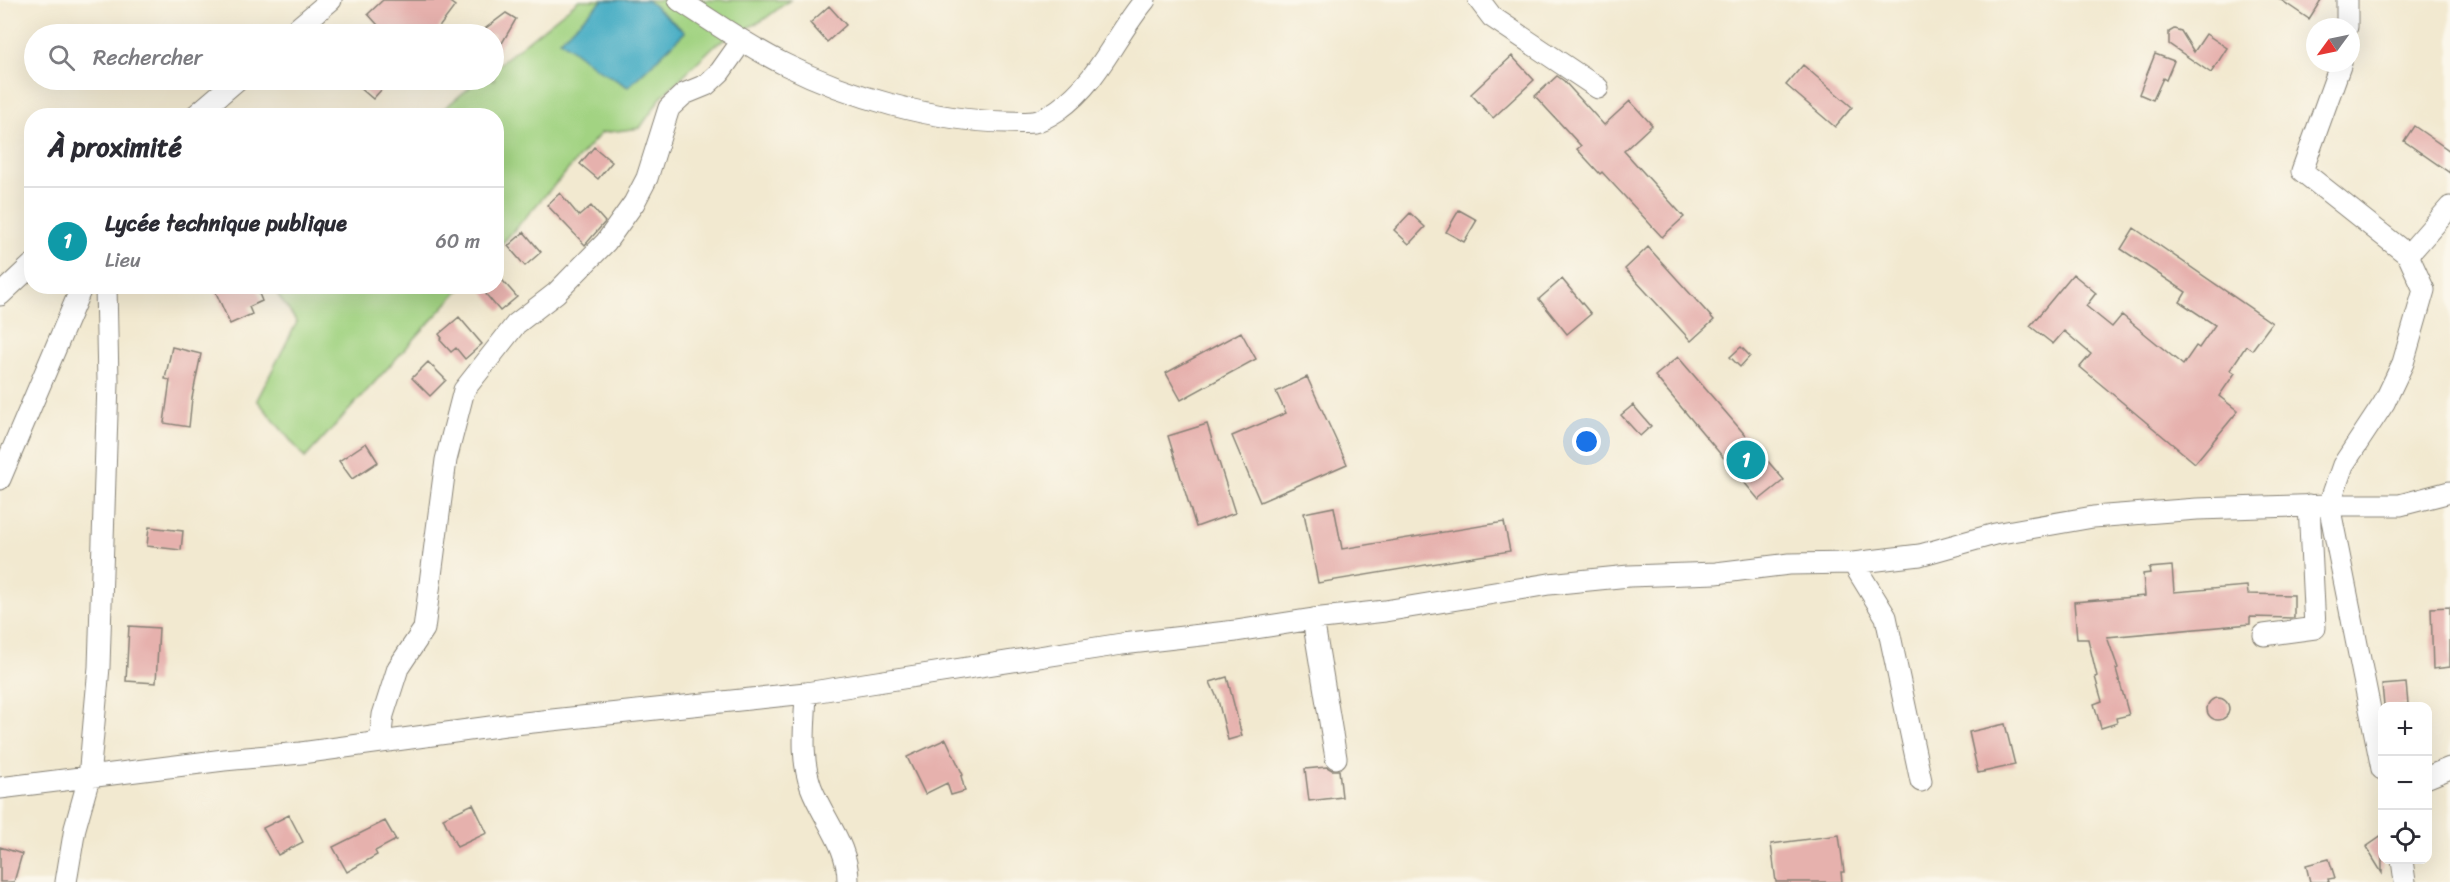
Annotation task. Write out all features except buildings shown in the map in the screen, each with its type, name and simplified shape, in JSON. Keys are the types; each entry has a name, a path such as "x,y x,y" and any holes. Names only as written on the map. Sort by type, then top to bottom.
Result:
{"street":[{"path":"303,24 331,0"},
{"path":"680,0 784,64 836,86 934,115 980,121 1036,122 1059,109 1096,75 1132,15 1145,0"},
{"path":"1479,0 1492,17 1598,88"},
{"path":"2347,0 2347,18"},
{"path":"380,742 389,691 398,668 424,629 446,460 464,390 516,324 556,293 606,242 634,203 647,178 669,108 684,94 706,85 720,72 742,40"},
{"path":"2264,635 2315,628 2319,505 2384,403 2403,363 2424,290 2408,255 2302,171 2338,72"},
{"path":"204,108 225,90"},
{"path":"2408,255 2450,207"},
{"path":"0,295 24,273"},
{"path":"0,479 7,454 78,294"},
{"path":"66,882 75,828 89,778 99,667 106,448 106,294"},
{"path":"0,788 505,725 806,693 1122,644 1385,612 1549,584 1629,576 1716,573 1789,564 1852,563 1920,555 1995,534 2093,517 2198,509 2400,505 2450,492"},
{"path":"2319,505 2379,756"},
{"path":"1852,563 1886,617 1921,781"},
{"path":"1313,619 1336,758"},
{"path":"806,693 804,749 806,768 812,788 848,863 848,882"},
{"path":"2432,775 2450,768"},
{"path":"2403,864 2405,882"}],"green space":[{"path":"579,0 790,0 763,20 715,45 662,96 640,128 601,133 504,241 504,108 445,108 467,90 504,90 504,60"},
{"path":"277,294 456,294 305,458 257,400 297,322"}],"water":[{"path":"603,0 647,0 685,32 628,87 596,68 560,40"}],"place":[{"name":"Lycée technique publique","path":"1746,460"}]}
